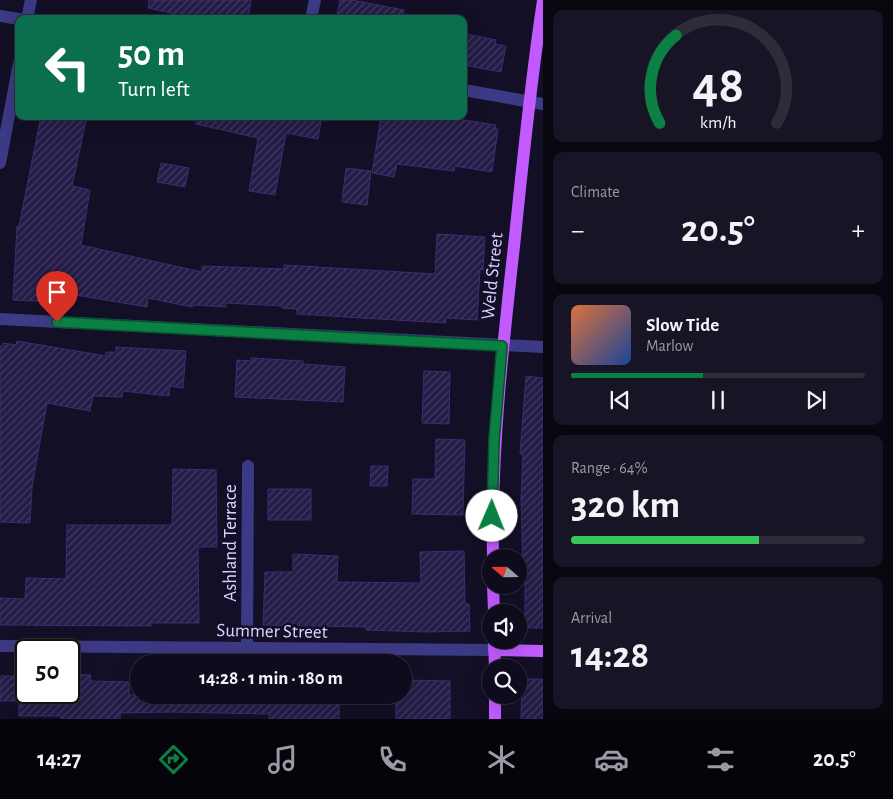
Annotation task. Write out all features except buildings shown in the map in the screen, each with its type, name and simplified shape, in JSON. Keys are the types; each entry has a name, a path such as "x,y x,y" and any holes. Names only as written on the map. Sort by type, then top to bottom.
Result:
{"main road":[{"name":"Weld Street","path":"493,549 493,477 502,346 543,1"},
{"name":"Summer Street","path":"527,649 543,651"},
{"path":"495,704 495,719"}],"street":[{"path":"28,15 31,0"},
{"path":"313,15 315,0"},
{"path":"0,16 15,18"},
{"path":"0,163 15,84"},
{"path":"467,91 543,104"},
{"path":"0,319 543,347"},
{"name":"Ashland Terrace","path":"247,649 248,466"},
{"name":"Summer Street","path":"0,646 247,649 482,645"}],"route":[{"path":"57,322 502,346 494,440 492,516"}]}
